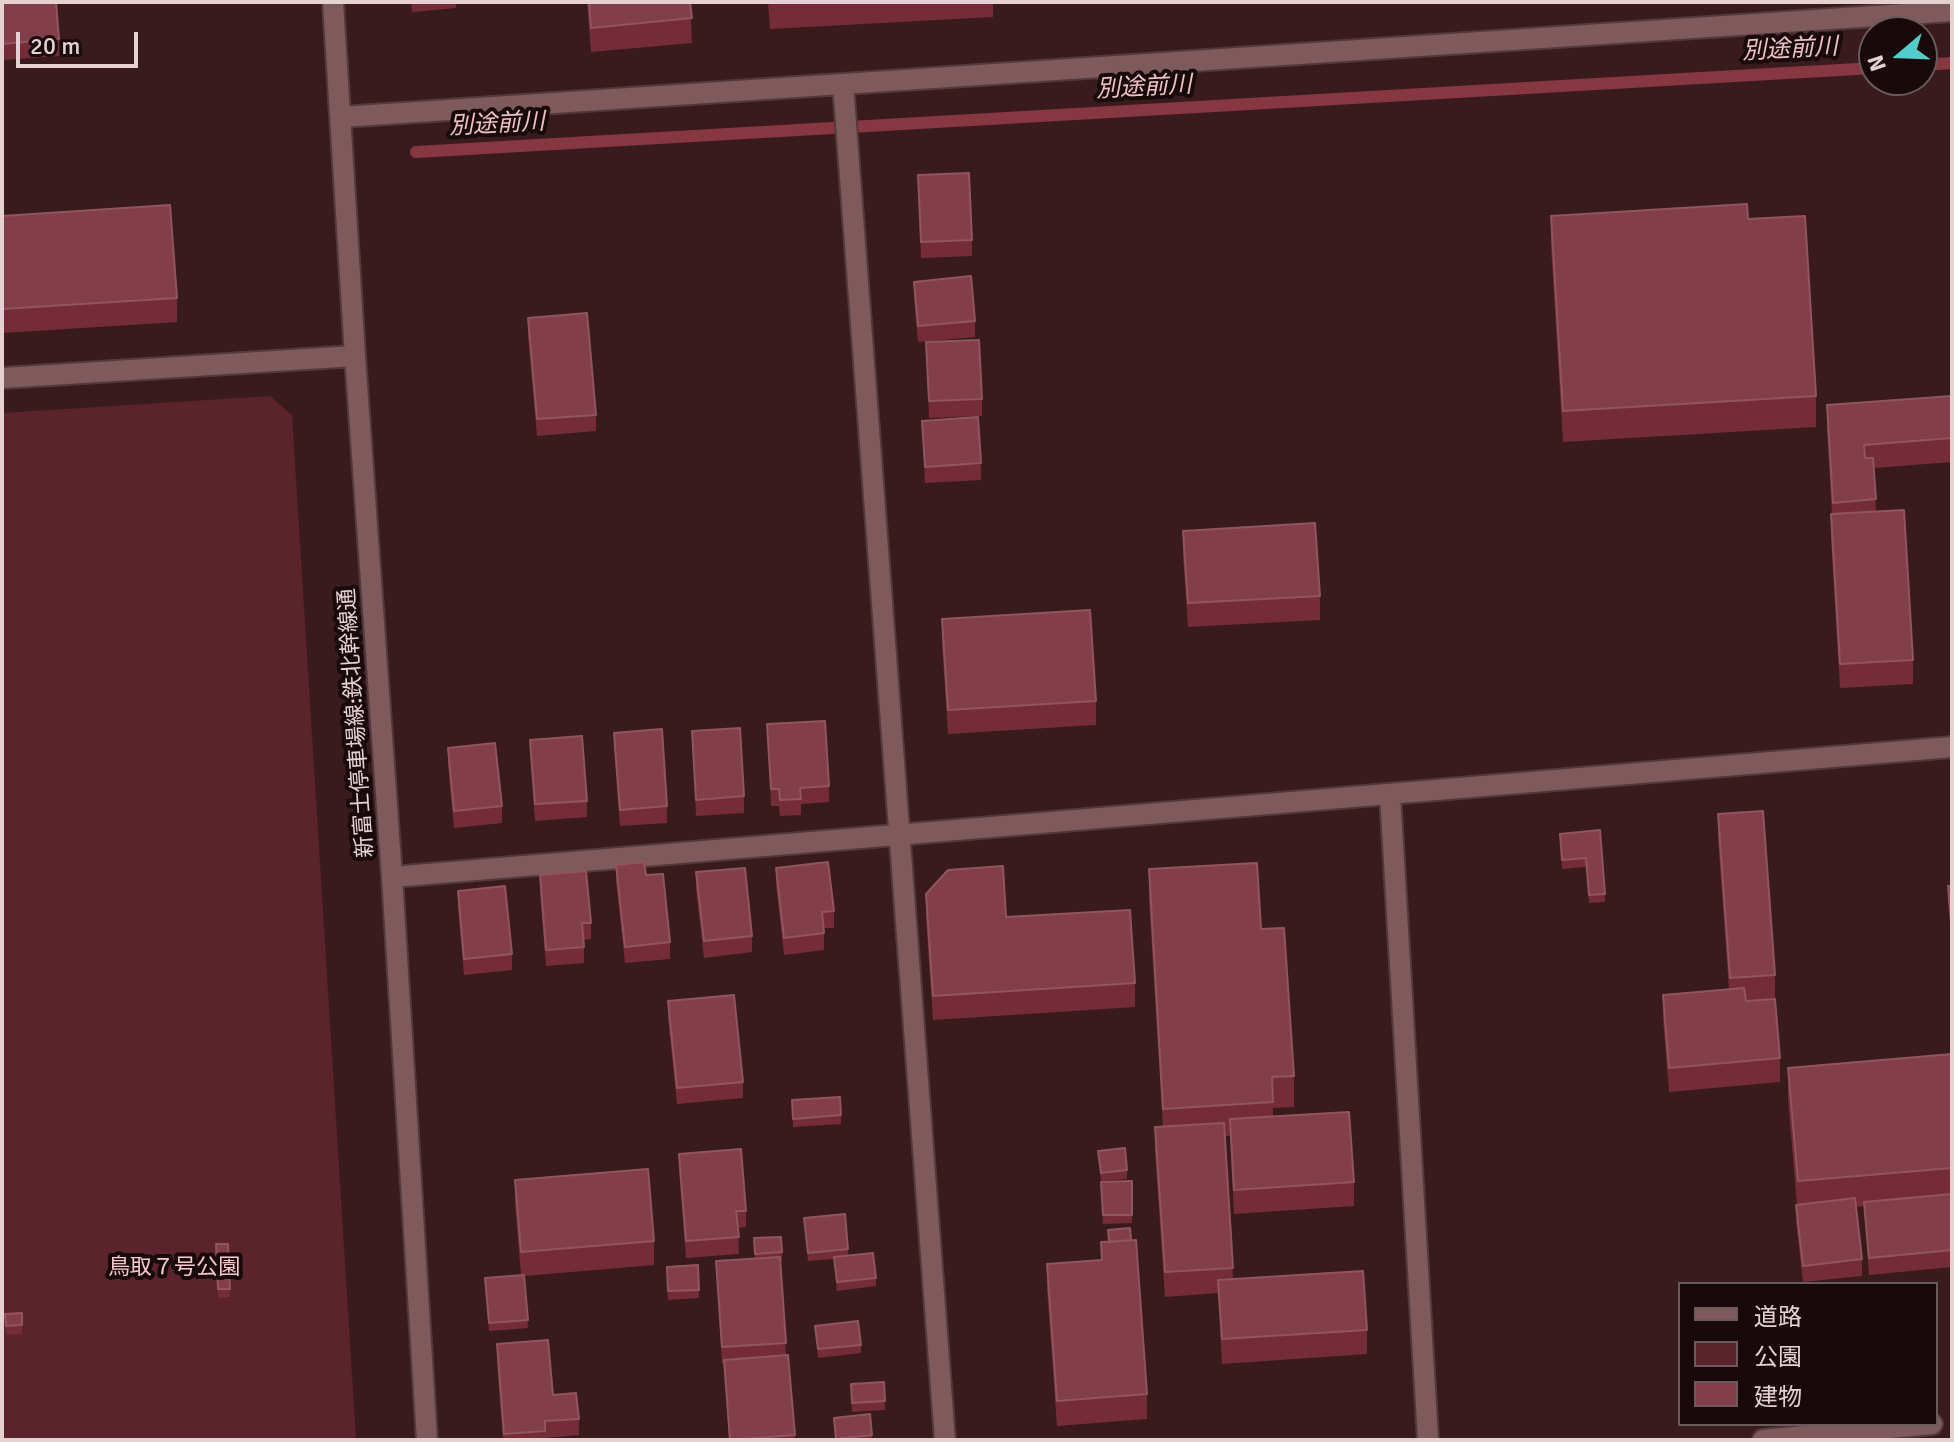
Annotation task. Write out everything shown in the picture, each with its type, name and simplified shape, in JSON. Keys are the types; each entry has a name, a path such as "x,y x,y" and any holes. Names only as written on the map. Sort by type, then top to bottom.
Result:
{"street":[{"name":"新富士停車場線:鉄北幹線通","path":"333,2 427,1440"},
{"path":"341,117 1943,8"},
{"path":"843,84 945,1440"},
{"path":"2,378 355,356"},
{"path":"392,877 1952,747"},
{"path":"1390,794 1428,1440"},
{"path":"1763,1440 1913,1426"}],"green space":[{"name":"鳥取７号公園","path":"270,396 292,415 356,1439 2,1440 2,413"}],"building":[{"path":"2,2 56,2 59,39 2,44"},
{"path":"589,2 690,2 692,18 591,28"},
{"path":"969,173 972,240 921,242 918,175"},
{"path":"1747,204 1748,219 1805,216 1816,396 1563,411 1551,216"},
{"path":"170,205 177,298 2,309 2,216"},
{"path":"971,276 975,321 918,326 914,282"},
{"path":"587,313 596,415 537,419 528,318"},
{"path":"979,340 982,399 929,401 926,342"},
{"path":"1952,396 1952,438 1864,445 1865,458 1873,458 1876,499 1833,503 1827,405"},
{"path":"978,417 981,463 925,467 922,421"},
{"path":"1904,510 1913,660 1840,664 1831,514"},
{"path":"1315,523 1320,596 1188,603 1183,531"},
{"path":"1090,610 1096,701 948,710 942,619"},
{"path":"825,721 829,786 800,788 801,799 780,800 779,789 771,789 767,724"},
{"path":"740,728 744,796 696,800 692,731"},
{"path":"662,729 667,806 620,810 614,733"},
{"path":"582,736 587,801 535,804 530,740"},
{"path":"495,743 502,806 454,811 448,748"},
{"path":"1763,811 1775,975 1730,978 1718,814"},
{"path":"1600,830 1605,894 1589,895 1586,858 1562,860 1560,834"},
{"path":"644,862 646,875 663,874 670,942 625,947 616,865"},
{"path":"828,862 834,911 822,912 824,933 784,938 776,868"},
{"path":"1257,863 1261,929 1284,928 1294,1076 1272,1077 1273,1102 1163,1109 1149,869"},
{"path":"1003,866 1006,917 1130,910 1135,983 933,996 926,894 948,870"},
{"path":"745,868 752,936 704,941 696,872"},
{"path":"586,871 591,923 582,923 584,947 546,950 540,875"},
{"path":"505,886 512,954 464,959 458,891"},
{"path":"1948,886 1952,886 1952,930"},
{"path":"1744,988 1746,1001 1775,999 1780,1058 1669,1068 1663,995"},
{"path":"734,995 743,1082 677,1088 668,1001"},
{"path":"1952,1054 1952,1168 1798,1181 1788,1068"},
{"path":"840,1097 841,1115 793,1119 792,1100"},
{"path":"1349,1112 1354,1182 1234,1190 1230,1119"},
{"path":"1224,1123 1233,1268 1165,1272 1155,1127"},
{"path":"1125,1148 1127,1170 1101,1173 1098,1151"},
{"path":"741,1149 746,1211 736,1211 739,1237 686,1241 679,1154"},
{"path":"648,1169 654,1241 521,1252 515,1180"},
{"path":"1132,1181 1132,1215 1103,1215 1101,1182"},
{"path":"1952,1194 1952,1250 1869,1258 1864,1202"},
{"path":"1855,1198 1862,1259 1803,1266 1796,1205"},
{"path":"845,1214 848,1249 808,1253 804,1218"},
{"path":"1130,1228 1131,1240 1109,1242 1108,1230"},
{"path":"781,1237 782,1252 755,1254 754,1238"},
{"path":"1136,1240 1147,1394 1057,1401 1047,1264 1102,1260 1101,1242"},
{"path":"216,1244 228,1244 230,1289 218,1289"},
{"path":"873,1253 876,1278 837,1282 834,1257"},
{"path":"780,1257 786,1343 722,1347 716,1261"},
{"path":"698,1265 699,1290 668,1291 667,1267"},
{"path":"1363,1271 1367,1330 1222,1339 1218,1280"},
{"path":"524,1275 528,1320 489,1323 485,1278"},
{"path":"22,1313 22,1325 6,1326 5,1314"},
{"path":"858,1321 861,1345 818,1349 815,1326"},
{"path":"548,1340 553,1395 576,1393 579,1419 545,1421 545,1431 504,1434 497,1344"},
{"path":"788,1355 795,1435 730,1440 724,1360"},
{"path":"884,1382 885,1401 852,1403 851,1384"},
{"path":"870,1414 872,1435 836,1439 834,1418"}],"waterway":[{"name":"別途前川","path":"1938,64 1952,63"},
{"name":"別途前川","path":"416,152 1858,69"}]}
